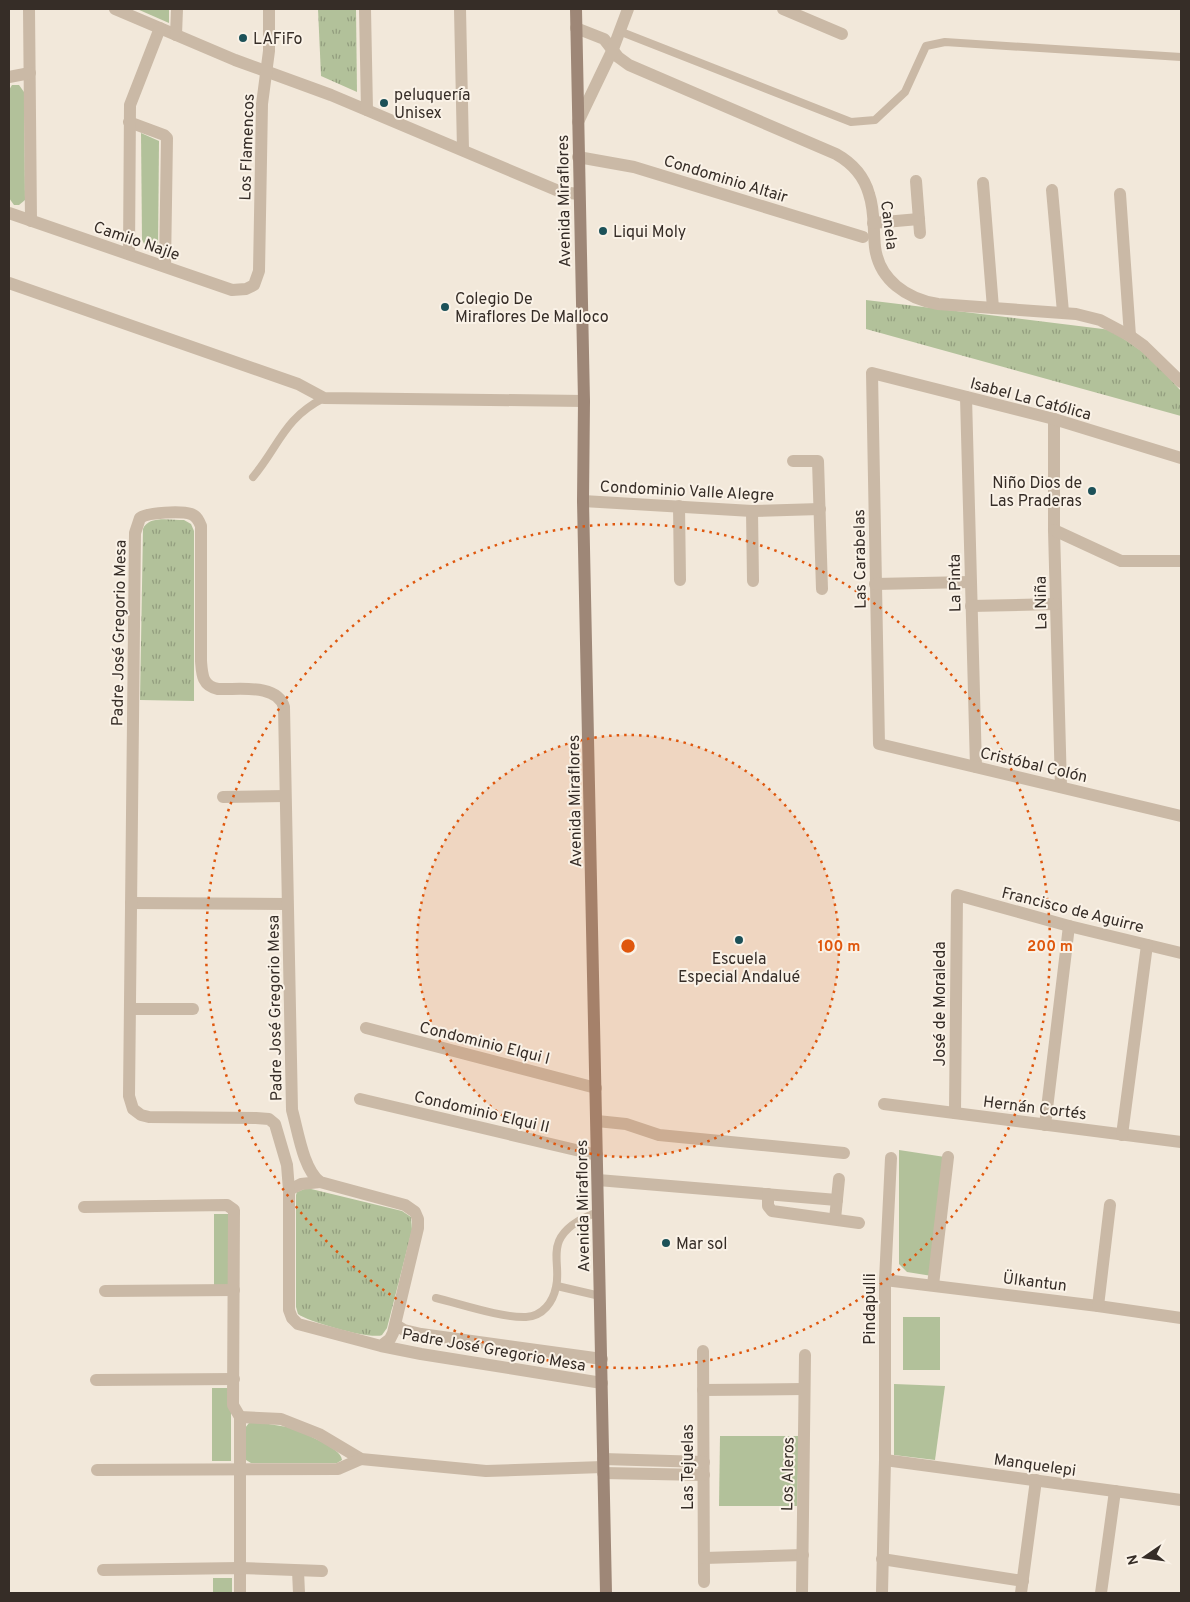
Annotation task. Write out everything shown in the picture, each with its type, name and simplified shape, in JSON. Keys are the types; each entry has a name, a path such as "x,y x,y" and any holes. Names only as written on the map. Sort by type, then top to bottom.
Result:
{"main road":[{"name":"Avenida Miraflores","path":"576,9 584,400 583,501 606,1593"}],"street":[{"path":"29,9 31,221"},
{"path":"119,9 235,60 267,70 367,110 561,192 579,194"},
{"path":"176,35 177,9"},
{"name":"Los Flamencos","path":"254,285 259,271 262,104 267,70 269,9"},
{"path":"366,9 367,110"},
{"path":"460,9 463,150"},
{"path":"578,122 613,49 628,9"},
{"path":"783,9 842,34"},
{"path":"129,254 129,122 132,99 160,28"},
{"name":"Canela","path":"576,28 600,36 618,57 629,64 845,159 853,166 866,184 872,205 875,249 882,268 895,286 913,298 929,302 993,308 1063,312 1100,320 1144,346 1181,382"},
{"path":"9,77 30,74"},
{"path":"129,122 164,135 167,138 165,266"},
{"name":"Condominio Altair","path":"578,157 634,167 863,237"},
{"path":"873,222 920,226 916,181"},
{"path":"983,183 993,308"},
{"path":"1052,190 1063,312"},
{"path":"1120,194 1130,336"},
{"name":"Camilo Najle","path":"9,213 232,290 246,290 254,285"},
{"path":"9,283 298,384 324,398 584,400"},
{"name":"Isabel La Católica","path":"872,374 1054,418 1181,458"},
{"name":"Las Carabelas","path":"872,374 879,744"},
{"name":"La Pinta","path":"966,397 970,606 976,767"},
{"name":"La Niña","path":"1054,418 1054,530 1061,787"},
{"path":"794,461 818,461 822,589"},
{"name":"Condominio Valle Alegre","path":"583,501 752,512 820,509"},
{"path":"679,506 680,580"},
{"path":"752,512 753,581"},
{"name":"Padre José Gregorio Mesa","path":"320,1182 310,1171 292,1110 285,720 282,700 277,695 267,691 215,689 205,683 202,674 202,539 200,523 196,517 187,513 154,513 143,516 137,523 135,533 129,1096 131,1107 135,1112 154,1118 269,1119 275,1124 284,1152 289,1190 289,1310 292,1318 298,1324 307,1328 381,1346 602,1383"},
{"path":"1054,530 1121,561 1181,561"},
{"path":"876,584 970,582"},
{"path":"970,606 1056,604"},
{"name":"Cristóbal Colón","path":"879,744 1181,816"},
{"path":"223,797 285,796"},
{"name":"Francisco de Aguirre","path":"956,895 1069,926 1181,953"},
{"name":"José de Moraleda","path":"955,1113 956,895"},
{"name":"Padre José Gregorio Mesa","path":"132,903 288,904"},
{"path":"1045,1125 1069,926"},
{"path":"1122,1135 1147,945"},
{"path":"131,1009 193,1010"},
{"name":"Condominio Elqui I","path":"366,1028 596,1088"},
{"name":"Condominio Elqui II","path":"360,1099 597,1155"},
{"name":"Hernán Cortés","path":"884,1104 1181,1142"},
{"name":"Padre José Gregorio Mesa","path":"275,1124 292,1110"},
{"path":"596,1121 626,1124 659,1135 844,1154"},
{"path":"933,1285 948,1156"},
{"name":"Pindapulli","path":"882,1593 885,1460 884,1280 892,1158"},
{"path":"598,1180 837,1200"},
{"path":"835,1219 839,1180"},
{"name":"Padre José Gregorio Mesa","path":"289,1190 301,1184 320,1182 405,1205 413,1209 417,1215 418,1228 396,1325 392,1336 381,1346"},
{"path":"768,1194 768,1206 772,1211 860,1222"},
{"path":"84,1207 228,1205 234,1210 234,1405 240,1417 240,1593"},
{"path":"1098,1306 1110,1205"},
{"name":"Ülkantun","path":"884,1280 1181,1318"},
{"path":"105,1291 234,1290"},
{"name":"Padre José Gregorio Mesa","path":"396,1325 404,1330 420,1334 602,1359"},
{"name":"Las Tejuelas","path":"703,1351 704,1582"},
{"name":"Los Aleros","path":"802,1593 804,1355"},
{"path":"96,1380 234,1379"},
{"path":"703,1390 804,1389"},
{"path":"240,1417 281,1419 319,1434 361,1459 486,1471 704,1462"},
{"path":"97,1470 338,1469 361,1459"},
{"name":"Manquelepi","path":"885,1460 1181,1500"},
{"path":"603,1466 704,1475"},
{"path":"882,1559 1022,1587 1036,1480"},
{"path":"1101,1593 1115,1491"},
{"path":"704,1558 802,1555"},
{"path":"103,1570 240,1568 322,1571"},
{"path":"298,1570 298,1593"}],"lane":[{"path":"619,31 851,122 875,120 905,92 926,46 945,42 1181,57"},
{"path":"253,477 263,465 284,430 296,416 324,398"},
{"path":"436,1298 514,1316 529,1317 538,1314 551,1302 557,1286 557,1252 560,1240 568,1229 581,1218 598,1212"},
{"path":"557,1286 600,1296"}],"green space":[{"path":"137,9 169,9 169,23"},
{"path":"318,9 356,9 357,92 321,76"},
{"path":"12,85 19,85 24,92 25,200 19,205 14,205 9,198 9,90"},
{"path":"141,133 159,141 158,252 147,249 142,240"},
{"path":"866,300 1111,330 1150,357 1181,391 1181,416 866,329"},
{"path":"155,520 184,520 191,524 194,531 194,701 140,700 143,529"},
{"path":"899,1150 945,1157 932,1276 907,1272 899,1264"},
{"path":"307,1188 402,1211 411,1217 412,1230 387,1328 382,1335 366,1335 340,1329 298,1314 296,1307 296,1195 297,1192"},
{"path":"214,1214 233,1214 233,1287 214,1287"},
{"path":"903,1317 940,1317 940,1370 903,1370"},
{"path":"894,1384 945,1386 935,1460 894,1455"},
{"path":"212,1388 231,1388 231,1461 212,1461"},
{"path":"256,1422 287,1427 309,1436 335,1450 342,1460 337,1463 251,1463 246,1460 245,1428 249,1423"},
{"path":"720,1436 799,1436 797,1506 719,1506"},
{"path":"213,1578 232,1578 232,1593 213,1593"}],"place":[{"name":"LAFiFo","path":"243,38"},
{"name":"peluquería Unisex","path":"384,103"},
{"name":"Liqui Moly","path":"603,231"},
{"name":"Colegio De Miraflores De Malloco","path":"445,307"},
{"name":"Niño Dios de Las Praderas","path":"1092,491"},
{"name":"Escuela Especial Andalué","path":"739,940"},
{"name":"Mar sol","path":"666,1243"}]}
